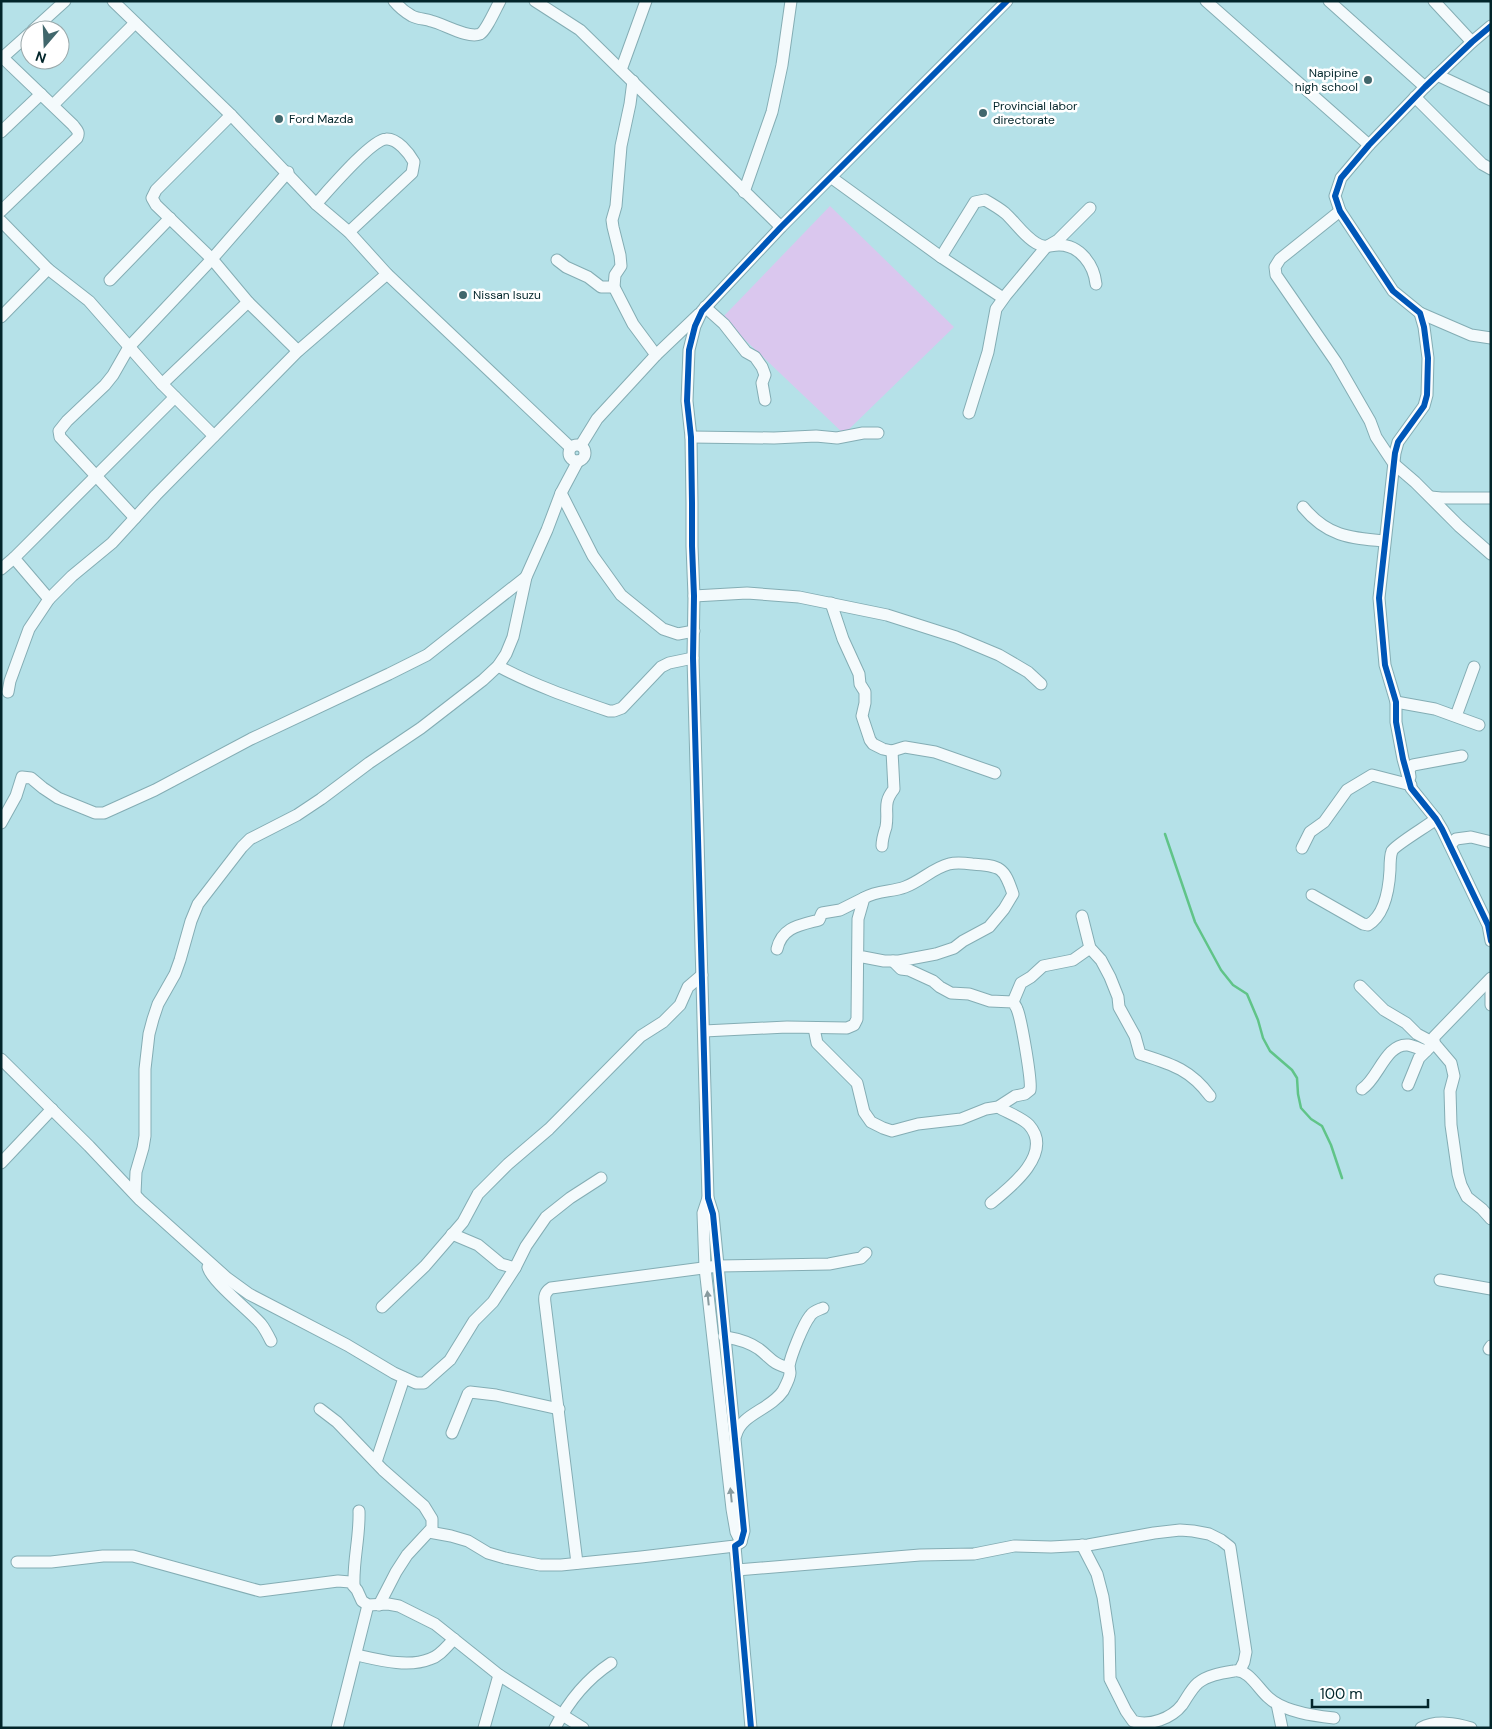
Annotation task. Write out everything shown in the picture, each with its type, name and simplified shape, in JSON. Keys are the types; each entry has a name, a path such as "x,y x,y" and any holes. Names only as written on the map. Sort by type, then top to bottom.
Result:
{"street":[{"path":"44,20 65,1"},
{"path":"113,1 231,115 288,172 316,204 349,232 386,274 575,446"},
{"path":"394,1 414,17 476,35 481,34 485,30 500,1"},
{"path":"535,1 580,30 781,227"},
{"path":"621,70 646,1"},
{"path":"744,192 772,112 782,65 790,1"},
{"path":"135,1194 136,1172 145,1136 145,1069 149,1034 158,1004 175,974 198,904 242,847 250,840 297,815 321,799 369,762 421,728 498,666 506,654 513,637 526,577 561,493 578,461 573,461 569,457 568,452 656,355 704,309 781,227 832,178 1006,1"},
{"path":"1206,1 1369,145"},
{"path":"1328,1 1425,87"},
{"path":"1434,1 1472,42"},
{"path":"53,105 135,23"},
{"path":"1491,26 1437,75 1369,145 1341,178 1335,196 1340,211 1394,291 1420,313 1471,335 1491,338"},
{"path":"1,211 77,138 78,132 53,105 2,58 20,42"},
{"path":"1437,75 1491,100"},
{"path":"633,82 621,146 616,206 612,220 621,266 616,275 614,287 633,324 656,355"},
{"path":"1,132 40,94"},
{"path":"1415,97 1482,164 1491,169"},
{"path":"231,115 152,194 152,200 212,259 248,302 298,352"},
{"path":"316,204 371,146 384,139 393,140 405,150 414,162 412,172 349,232"},
{"path":"135,518 60,437 59,431 109,380 129,347 212,259 288,172"},
{"path":"832,178 941,257 1003,298"},
{"path":"941,257 975,202 985,200 1004,212 1035,242 1046,247 1059,245 1070,248 1088,259 1093,268 1096,284"},
{"path":"969,412 986,361 996,309 1046,247 1058,240 1090,208"},
{"path":"1340,211 1280,259 1275,267 1276,275 1336,362 1370,421 1376,437 1394,464 1491,554"},
{"path":"110,280 170,218"},
{"path":"2,226 48,269 89,301 162,384 214,436"},
{"path":"557,260 601,286 614,287"},
{"path":"1,317 48,269"},
{"path":"8,692 26,636 36,617 49,599 72,576 112,544 214,436 298,352 386,274"},
{"path":"162,384 248,302"},
{"path":"704,309 724,324 746,352 755,357 762,367 765,374 762,383 765,400"},
{"path":"704,309 695,326 689,350 687,401 691,437 694,596 693,658 708,1198 713,1214 744,1531 738,1544"},
{"path":"1420,313 1428,358 1427,395 1424,406 1398,442 1394,464 1379,598 1385,665 1396,702 1396,722 1403,759 1413,788 1436,819 1450,845 1488,925 1491,941"},
{"path":"1,569 175,397"},
{"path":"691,437 774,438 816,436 837,438 863,433 878,433"},
{"path":"561,493 593,556 621,595 663,629 678,634 694,631"},
{"path":"1431,497 1491,498"},
{"path":"1303,507 1315,520 1343,536 1384,541"},
{"path":"14,558 49,599"},
{"path":"1,823 16,796 22,778 31,778 58,798 95,813 104,814 127,804 250,739 390,674 426,655 526,577"},
{"path":"694,596 747,593 799,597 887,615 978,645 1016,664 1041,684"},
{"path":"831,603 843,639 859,674 860,684 865,692 862,716 870,740 877,747 892,750 905,747 924,749 995,773"},
{"path":"498,666 548,690 609,711 614,711 622,708 661,667 693,658"},
{"path":"1456,716 1474,667"},
{"path":"1396,702 1416,704 1479,725"},
{"path":"882,846 886,824 887,797 894,788 892,750"},
{"path":"1413,788 1409,772 1413,764 1462,756"},
{"path":"1302,848 1310,832 1324,822 1348,790 1366,778 1372,775 1413,788"},
{"path":"1312,895 1368,925 1372,922 1385,900 1392,850 1436,819"},
{"path":"1450,845 1456,839 1471,837 1491,842"},
{"path":"778,948 784,933 819,920 822,913 840,910 876,893 904,888 950,863 994,865 1006,875 1013,894 1004,909 989,927 948,951 893,961 858,956"},
{"path":"704,1031 847,1028 854,1025 857,1019 858,919 864,898"},
{"path":"1082,916 1090,948 1101,960 1110,977 1118,997 1119,1007 1135,1036 1140,1054 1173,1065 1186,1072 1200,1082 1210,1096"},
{"path":"1013,1002 1021,983 1043,966 1073,960 1090,948"},
{"path":"893,961 901,970 909,970 933,981 946,991 969,994 990,1001 1013,1002"},
{"path":"382,1307 426,1266 469,1213 478,1194 508,1164 555,1124 642,1036 663,1022 680,1005 688,988 702,975"},
{"path":"1408,1085 1420,1058 1430,1047 1434,1037 1491,978"},
{"path":"1491,983 1491,1005"},
{"path":"1360,986 1384,1010 1406,1023 1430,1047 1446,1056 1454,1076 1450,1091 1451,1124 1461,1185 1467,1197 1491,1219"},
{"path":"814,1028 817,1043 857,1083 864,1112 871,1122 892,1131 918,1124 961,1119 986,1109 998,1107 1015,1096 1025,1094 1030,1090 1031,1086 1018,1010 1013,1002"},
{"path":"1362,1089 1368,1085 1386,1056 1399,1046 1430,1047"},
{"path":"1,1059 135,1194 227,1278 249,1294 416,1383 424,1383 446,1364 474,1322 493,1302 515,1268 526,1246 546,1217 570,1198 601,1178"},
{"path":"991,1203 1013,1185 1027,1169 1036,1150 1036,1137 1028,1124 998,1107"},
{"path":"1,1163 52,1109"},
{"path":"708,1198 703,1213 705,1268 732,1509 738,1544 737,1570 751,1728"},
{"path":"452,1234 478,1246 501,1264 515,1268"},
{"path":"577,1563 544,1297 548,1291 551,1288 718,1266 829,1264 861,1258 866,1252"},
{"path":"208,1261 209,1271 260,1324 272,1341"},
{"path":"1440,1280 1491,1289"},
{"path":"735,1439 741,1424 746,1419 761,1411 783,1391 790,1374 789,1368 794,1351 811,1314 823,1308"},
{"path":"710,1319 723,1318"},
{"path":"724,1336 749,1344 760,1350 770,1360 789,1368"},
{"path":"376,1462 404,1378"},
{"path":"452,1433 470,1392 503,1396 559,1409"},
{"path":"320,1409 337,1422 376,1462 424,1506 432,1519 432,1528 407,1556 374,1605 357,1655 337,1728"},
{"path":"359,1511 354,1585 362,1601 374,1605 388,1604 411,1611 435,1624 499,1675 583,1728"},
{"path":"737,1570 920,1555 974,1554 1014,1546 1051,1547 1106,1543 1154,1533 1188,1530 1209,1534 1227,1543 1232,1552 1246,1652 1240,1670"},
{"path":"429,1532 468,1541 488,1553 540,1565 641,1557 738,1544"},
{"path":"1082,1545 1097,1574 1103,1596 1109,1637 1110,1679 1130,1718 1137,1725 1154,1722 1176,1710 1194,1686 1204,1679 1240,1670 1246,1673 1267,1697 1277,1704 1308,1715 1334,1718"},
{"path":"17,1562 51,1562 118,1555 150,1560 260,1591 343,1580 354,1585"},
{"path":"357,1655 380,1660 419,1662 430,1660 438,1655 454,1639"},
{"path":"555,1728 561,1715 590,1679 611,1663"},
{"path":"484,1728 499,1675"},
{"path":"1277,1704 1282,1728"},
{"path":"1420,1728 1426,1725 1452,1723 1471,1728"}],"shaded area":[{"path":"830,206 954,327 844,434 722,318"}],"waterway":[{"path":"1165,834 1195,922 1221,970 1233,985 1247,994 1263,1038 1270,1051 1292,1070 1297,1078 1301,1108 1311,1119 1322,1126 1331,1145 1342,1178"}],"cycle path":[{"path":"751,1728 735,1546 741,1542 744,1531 713,1214 708,1198 693,658 694,596 691,437 687,401 689,350 695,326 702,311 781,227 1007,1"},
{"path":"1491,26 1425,87 1369,145 1341,178 1335,196 1340,211 1393,291 1420,313 1424,327 1428,358 1427,395 1424,406 1398,442 1395,453 1379,598 1385,665 1396,702 1396,722 1411,788 1442,829 1488,925 1491,941"}],"place":[{"name":"Napipine high school","path":"1368,80"},
{"name":"Provincial labor directorate","path":"983,113"},
{"name":"Ford Mazda","path":"279,119"},
{"name":"Nissan Isuzu","path":"463,295"}]}
